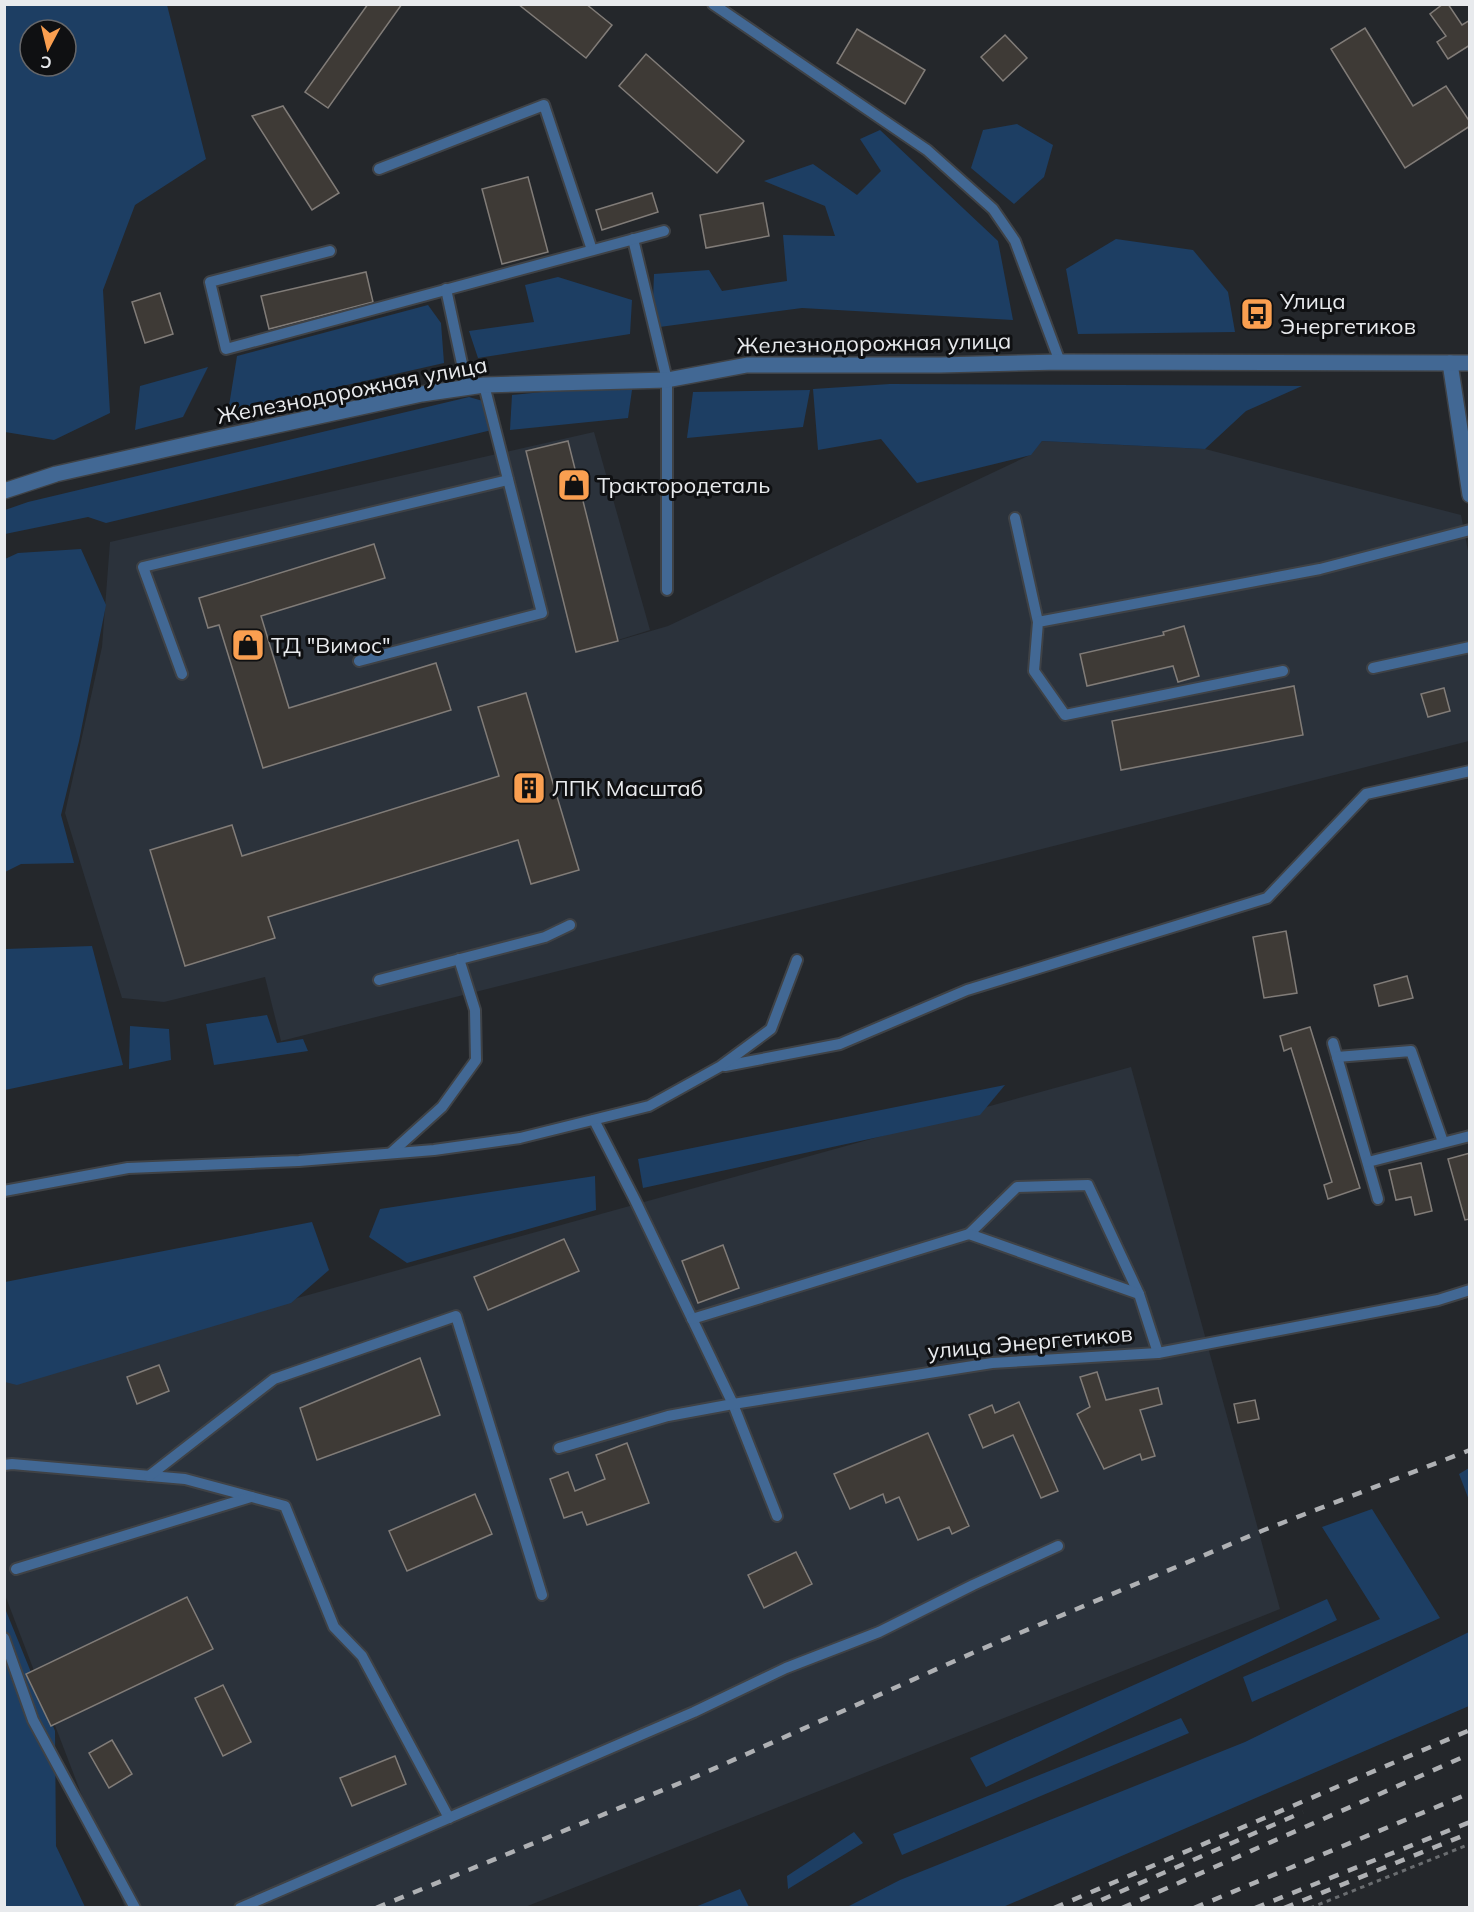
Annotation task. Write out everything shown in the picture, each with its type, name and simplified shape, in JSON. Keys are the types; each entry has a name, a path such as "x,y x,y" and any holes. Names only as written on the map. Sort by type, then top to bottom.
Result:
{"street":[{"name":"Железнодорожная улица","path":"4,491 57,474 179,447 411,397 484,385 667,380 747,365 940,365 1060,362 1470,363"},
{"path":"1450,363 1470,495"}],"lane":[{"path":"713,4 927,150 993,208 1015,241 1060,362"},
{"path":"379,169 544,105 592,250"},
{"path":"330,251 210,282 226,349 664,231"},
{"path":"633,239 667,380 668,590"},
{"path":"446,289 467,387"},
{"path":"359,661 542,613 484,385"},
{"path":"182,674 143,567 508,480"},
{"path":"1015,518 1038,622 1034,671 1065,715 1283,671"},
{"path":"1038,622 1320,569 1470,530"},
{"path":"1373,668 1470,647"},
{"path":"721,1066 840,1044 967,990 1268,898 1365,794 1470,771"},
{"path":"379,980 545,937 570,925"},
{"path":"391,1153 442,1107 476,1060 475,1010 459,959"},
{"path":"4,1191 128,1168 299,1161 434,1150 520,1138 649,1106 721,1066 771,1029 797,960"},
{"path":"1333,1043 1378,1199"},
{"path":"1337,1057 1411,1051 1443,1142"},
{"path":"594,1120 733,1404 777,1516"},
{"path":"1368,1162 1470,1136"},
{"path":"692,1319 969,1234 1017,1187 1088,1185 1139,1294 1158,1353"},
{"path":"969,1234 1139,1294"},
{"name":"улица Энергетиков","path":"560,1448 668,1416 733,1404 992,1363 1158,1353 1438,1300 1470,1290"},
{"path":"149,1476 274,1379 456,1316 542,1595"},
{"path":"4,1465 185,1479 285,1506 334,1627 362,1656 449,1818"},
{"path":"16,1569 253,1497"},
{"path":"240,1908 694,1712 786,1668 879,1632 1058,1546"},
{"path":"4,1638 33,1720 135,1908"}],"path":[{"path":"1310,1908 1470,1844"}],"shaded area":[{"path":"4,5 167,5 206,159 135,205 103,290 110,413 54,440 5,432"},
{"path":"1017,124 1053,145 1044,177 1014,204 971,168 983,130"},
{"path":"880,130 998,241 1013,320 802,308 652,328 654,274 709,270 722,291 787,281 783,235 835,236 825,206 764,181 813,164 857,195 881,171 860,139"},
{"path":"1116,239 1193,250 1228,292 1235,332 1078,334 1066,269"},
{"path":"558,277 632,300 630,334 478,358 469,331 534,322 525,285"},
{"path":"428,305 441,323 444,363 228,412 237,356"},
{"path":"208,367 183,417 135,430 140,386"},
{"path":"633,383 628,418 510,430 512,395"},
{"path":"890,384 1302,386 1246,411 1205,449 1042,441 1031,455 917,483 881,439 818,450 813,389"},
{"path":"810,390 803,427 687,438 693,392"},
{"path":"469,397 483,401 500,428 106,523 88,517 5,534 5,510 28,502"},
{"path":"594,432 650,630 586,650 668,626 1030,455 1042,441 1205,449 1461,515 1470,561 1469,741 281,1041 265,977 164,1002 122,998 65,813 102,647 110,542"},
{"path":"81,549 106,605 79,741 61,815 74,863 21,864 5,872 5,559 18,553"},
{"path":"92,946 123,1065 5,1090 5,949"},
{"path":"267,1015 277,1043 303,1039 308,1051 214,1065 206,1024"},
{"path":"130,1026 169,1029 171,1060 129,1069"},
{"path":"1131,1067 1280,1609 525,1907 125,1908 5,1595 5,1379"},
{"path":"1005,1085 980,1115 643,1188 638,1159"},
{"path":"595,1176 596,1210 407,1263 369,1237 380,1209"},
{"path":"312,1222 329,1270 291,1303 17,1385 5,1382 5,1282"},
{"path":"1469,1468 1469,1500 1459,1474"},
{"path":"1372,1509 1440,1618 1252,1702 1243,1677 1380,1619 1322,1527"},
{"path":"1327,1599 1337,1620 986,1787 970,1758"},
{"path":"4,1606 55,1731 56,1846 85,1907 5,1907"},
{"path":"1469,1632 1469,1706 1003,1907 847,1907 900,1880 1245,1742"},
{"path":"1181,1718 1189,1733 902,1855 893,1834"},
{"path":"854,1832 863,1843 788,1889 787,1876"},
{"path":"740,1889 749,1907 695,1907"}],"building":[{"path":"368,4 402,4 328,108 305,92"},
{"path":"518,4 586,4 612,25 586,58"},
{"path":"1443,4 1448,4 1462,25 1470,20 1470,45 1448,59 1437,42 1446,36 1430,14"},
{"path":"1365,28 1413,106 1446,86 1470,122 1470,126 1405,168 1331,49"},
{"path":"857,29 925,70 905,104 837,63"},
{"path":"1005,35 1027,58 1003,81 981,57"},
{"path":"646,54 744,141 717,173 619,86"},
{"path":"283,106 339,193 312,210 252,116"},
{"path":"528,177 548,252 502,264 482,189"},
{"path":"652,193 658,212 602,230 596,210"},
{"path":"763,203 769,236 706,248 700,215"},
{"path":"366,272 373,302 269,329 261,296"},
{"path":"160,293 173,334 145,343 132,302"},
{"path":"568,441 618,641 576,652 526,451"},
{"name":"ТД \"Вимос\"","path":"374,544 385,578 261,616 289,708 436,663 451,710 263,768 219,625 208,628 199,598"},
{"path":"1184,626 1199,676 1178,682 1173,666 1087,686 1080,654 1164,635 1163,632"},
{"path":"1294,686 1303,735 1121,770 1112,721"},
{"path":"1444,688 1450,711 1428,717 1421,694"},
{"path":"526,693 579,870 531,884 518,840 268,917 275,938 185,966 150,850 232,825 242,856 499,776 478,707"},
{"path":"1286,931 1297,993 1264,998 1253,937"},
{"path":"1407,976 1413,998 1379,1006 1374,985"},
{"path":"1310,1027 1360,1188 1328,1199 1324,1185 1332,1182 1291,1048 1284,1051 1280,1036"},
{"path":"1470,1153 1470,1219 1465,1220 1448,1159"},
{"path":"1421,1163 1432,1211 1415,1215 1411,1197 1396,1200 1389,1170"},
{"path":"564,1239 579,1271 488,1310 474,1277"},
{"path":"723,1245 739,1288 698,1303 682,1261"},
{"path":"420,1358 440,1415 317,1460 300,1408"},
{"path":"159,1365 169,1391 137,1404 127,1377"},
{"path":"1097,1372 1106,1400 1158,1388 1162,1404 1140,1410 1155,1456 1142,1460 1140,1454 1104,1469 1077,1414 1090,1407 1080,1377"},
{"path":"1255,1400 1259,1419 1238,1423 1234,1404"},
{"path":"1019,1402 1058,1491 1041,1498 1013,1435 983,1448 969,1415 992,1405 995,1413"},
{"path":"928,1433 969,1526 952,1534 949,1527 918,1540 899,1497 886,1503 883,1494 850,1509 834,1474"},
{"path":"627,1443 649,1503 587,1525 582,1512 564,1518 550,1479 568,1472 575,1491 605,1479 596,1455"},
{"path":"475,1494 492,1534 407,1571 389,1531"},
{"path":"796,1552 812,1584 764,1608 748,1575"},
{"path":"187,1597 213,1649 51,1726 26,1674"},
{"path":"223,1685 251,1742 223,1756 195,1698"},
{"path":"112,1740 132,1774 109,1788 89,1753"},
{"path":"395,1756 406,1784 352,1806 340,1778"}],"railway":[{"path":"376,1908 702,1774 977,1651 1264,1530 1470,1450"},
{"path":"1054,1908 1470,1730"},
{"path":"1122,1908 1470,1754"},
{"path":"1194,1908 1470,1793"},
{"path":"1083,1908 1303,1812"},
{"path":"1255,1908 1470,1822"},
{"path":"1284,1908 1470,1833"}],"place":[{"name":"Улица Энергетиков","path":"1257,314"},
{"name":"Трактородеталь","path":"574,485"},
{"name":"ТД \"Вимос\"","path":"248,645"},
{"name":"ЛПК Масштаб","path":"529,788"}]}
